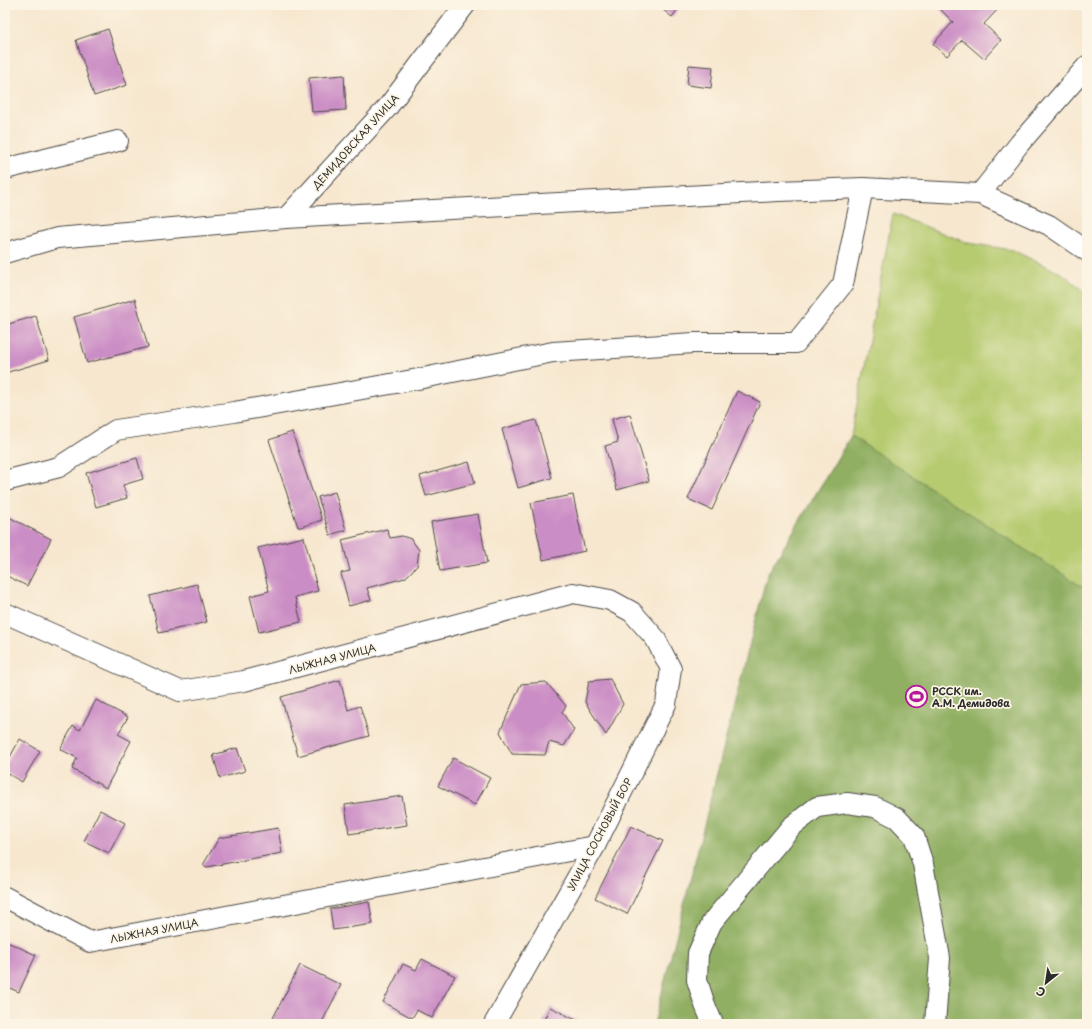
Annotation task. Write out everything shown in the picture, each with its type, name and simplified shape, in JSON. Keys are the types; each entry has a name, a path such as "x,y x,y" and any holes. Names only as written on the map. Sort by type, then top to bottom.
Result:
{"street":[{"name":"ДЕМИДОВСКАЯ УЛИЦА","path":"286,218 387,108 461,7"},
{"path":"980,194 1020,143 1087,66"},
{"path":"5,169 118,141"},
{"path":"5,481 59,468 116,430 250,409 553,352 694,343 796,343 843,284 863,188"},
{"path":"5,253 57,238 286,218 778,191 863,188 980,194 1049,225 1087,251"},
{"name":"ЛЫЖНАЯ УЛИЦА","path":"5,613 180,691 244,681 573,593 610,600 632,612 655,638"},
{"name":"УЛИЦА СОСНОВЫЙ БОР","path":"494,1024 595,846 666,704 671,669 655,638"},
{"path":"713,1024 697,980 698,953 712,922 791,827 817,807 847,803 875,807 897,818 914,836 923,864 940,958 935,1024"},
{"name":"ЛЫЖНАЯ УЛИЦА","path":"5,897 90,942 595,846"}],"green space":[{"name":"РССК им. А.М. Демидова","path":"893,214 968,243 1012,250 1063,274 1087,293 1087,1024 668,1024 722,817 767,575 851,436"},
{"name":"РССК им. А.М. Демидова","path":"851,436 1087,590 1087,1024 654,1024 767,575"}],"building":[{"path":"657,5 681,5 672,17"},
{"path":"936,5 1002,5 984,24 1001,40 984,59 962,40 947,56 933,44 953,22"},
{"path":"108,29 127,85 94,96 76,40"},
{"path":"689,65 713,67 711,88 687,85"},
{"path":"344,75 346,110 312,112 309,78"},
{"path":"135,299 148,347 87,363 74,317"},
{"path":"36,316 49,360 5,373 5,325"},
{"path":"737,391 760,402 712,510 688,499"},
{"path":"630,414 649,481 617,490 605,446 618,442 612,419"},
{"path":"536,420 552,478 518,488 502,429"},
{"path":"292,432 322,520 301,527 298,527 269,440"},
{"path":"137,458 143,479 123,485 127,498 96,507 86,473"},
{"path":"469,462 475,483 426,496 420,476"},
{"path":"335,492 346,530 330,535 318,497"},
{"path":"573,495 585,551 543,560 531,503"},
{"path":"478,514 487,563 440,571 431,522"},
{"path":"5,515 51,539 27,586 5,575"},
{"path":"387,529 390,538 402,536 411,539 419,550 417,566 405,578 367,588 371,600 349,606 341,573 350,571 342,540"},
{"path":"304,537 318,591 295,597 301,622 259,632 250,596 269,591 258,548"},
{"path":"197,584 207,622 159,633 150,596"},
{"path":"610,679 623,704 606,735 585,702 589,681"},
{"path":"340,680 348,710 360,706 369,736 298,756 281,697"},
{"path":"546,682 566,706 562,712 574,730 564,746 549,742 545,755 512,754 500,732 521,684"},
{"path":"96,700 128,717 118,734 131,741 106,788 72,769 77,758 60,749 73,726 80,730"},
{"path":"20,739 40,751 22,782 5,772 5,766"},
{"path":"237,748 245,771 220,778 213,755"},
{"path":"453,758 490,778 475,805 438,786"},
{"path":"402,796 407,825 349,834 345,805"},
{"path":"100,810 125,823 109,853 84,841"},
{"path":"631,826 663,841 627,914 595,898"},
{"path":"278,828 282,853 207,867 203,865 219,838"},
{"path":"369,902 373,924 333,930 330,909"},
{"path":"5,941 36,955 19,992 5,986"},
{"path":"422,959 455,976 432,1018 417,1010 412,1018 383,1002 403,964 416,970"},
{"path":"300,965 341,985 321,1024 281,1024 272,1020"},
{"path":"550,1007 584,1024 542,1024"}],"place":[{"name":"РССК им. А.М. Демидова","path":"916,696"}]}
